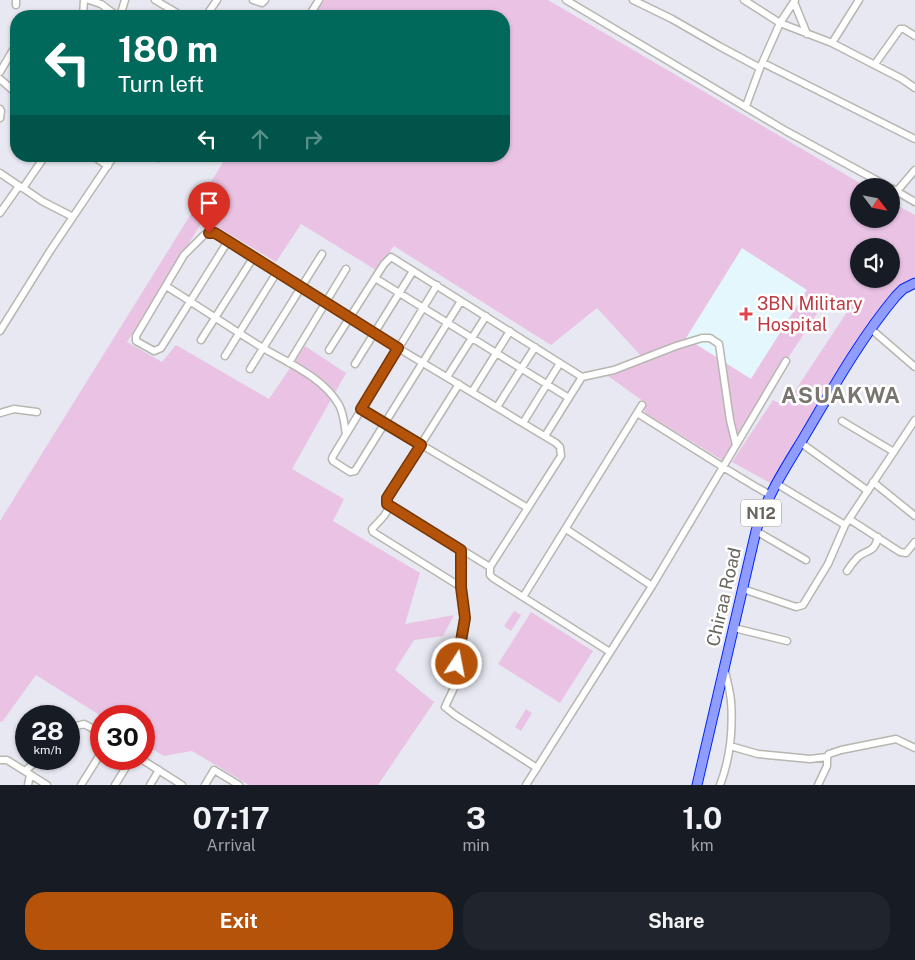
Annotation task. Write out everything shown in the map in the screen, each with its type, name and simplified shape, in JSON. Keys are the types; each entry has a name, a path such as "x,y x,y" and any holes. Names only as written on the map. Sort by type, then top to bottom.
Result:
{"highway":[{"name":"Chiraa Road","path":"697,785 763,509 836,383 871,330 896,296 903,289 915,283"}],"street":[{"path":"89,0 101,4 110,10"},
{"path":"155,0 172,10"},
{"path":"253,0 262,3 265,0"},
{"path":"566,0 786,131 872,178"},
{"path":"633,0 672,18 719,46 915,139"},
{"path":"744,0 780,23 832,43 875,64 915,88"},
{"path":"832,43 859,0"},
{"path":"746,106 780,23 795,1"},
{"path":"795,1 807,34"},
{"path":"875,64 900,29 904,29 915,36"},
{"path":"0,72 10,55"},
{"path":"0,79 10,88"},
{"path":"0,109 2,111 0,118"},
{"path":"0,213 40,162"},
{"path":"102,162 108,166"},
{"path":"0,331 110,162"},
{"path":"900,184 915,170"},
{"path":"0,173 42,201 73,217"},
{"path":"900,193 915,202"},
{"path":"228,241 161,348 158,351 154,351 136,341 136,336 184,255 204,235 215,233 228,241 253,258 398,348 545,436 560,447 561,456 490,567 490,575 610,652"},
{"path":"250,369 322,254"},
{"path":"329,350 384,264 391,257 582,377 614,370 685,343 702,338 710,338 719,344 730,420 736,445"},
{"path":"201,340 253,258"},
{"path":"289,363 346,269"},
{"path":"355,364 413,271"},
{"path":"225,356 277,272"},
{"path":"375,278 569,398"},
{"path":"437,285 332,459 353,473 461,301"},
{"path":"166,286 322,385 338,404 344,416 346,434"},
{"path":"447,377 486,316"},
{"path":"871,330 915,367"},
{"path":"472,392 510,331"},
{"path":"497,408 535,347"},
{"path":"526,785 652,586 786,362"},
{"path":"523,423 560,363"},
{"path":"545,436 582,377"},
{"path":"459,384 387,498 387,504 490,567"},
{"path":"523,597 642,405"},
{"path":"0,413 14,409 37,412"},
{"path":"361,409 528,508"},
{"path":"637,413 770,495"},
{"path":"743,589 796,607 800,606 828,564 847,522 915,420"},
{"path":"842,421 894,452"},
{"path":"801,443 868,491"},
{"path":"873,482 915,516"},
{"path":"776,484 878,538 900,552 906,553 915,542"},
{"path":"390,506 372,529 373,532 461,587"},
{"path":"566,528 652,586"},
{"path":"756,532 806,560"},
{"path":"847,571 860,555 872,551 878,538"},
{"path":"461,550 461,587 465,618 457,664 460,675 445,706 455,715 537,768"},
{"path":"734,628 787,641"},
{"path":"720,785 726,769 730,746 731,700 724,669"},
{"path":"730,746 758,754 810,759 827,757 829,754 841,750 896,739 915,748"},
{"path":"818,785 827,766 827,757"},
{"path":"0,760 7,760 47,785"},
{"path":"155,767 182,785"},
{"path":"28,785 27,773 30,770"},
{"path":"81,785 90,770"},
{"path":"115,785 124,770"},
{"path":"150,785 159,770"},
{"path":"204,785 214,770 237,784"}],"shaded area":[{"path":"324,0 548,0 851,178 850,228 900,228 900,207 915,215 915,283 895,293 772,484 732,462 773,400 785,406 849,309 829,295 722,460 645,413 643,401 605,374 642,357 597,308 551,345 394,246 376,270 301,224 276,262 204,219 127,342 162,362 176,345 269,399 305,346 346,373 292,469 344,499 333,521 420,573 405,624 454,615 443,636 414,640 395,670 434,702 378,785 249,785 192,751 163,756 155,751 155,705 90,705 90,709 36,675 2,722 0,721 0,521 223,162 510,162 510,10 318,10","holes":["742,248 807,290 751,379 686,338"]},
{"name":"3BN Military Hospital","path":"742,248 807,289 751,379 686,338"},
{"path":"514,611 521,615 511,631 504,626"},
{"path":"531,612 593,651 560,703 498,664"},
{"path":"526,709 532,713 521,731 515,727"}],"place":[{"name":"3BN Military Hospital","path":"746,314"}],"district":[{"name":"ASUAKWA","path":"841,395"}],"route":[{"path":"209,233 215,233 398,348 361,409 421,445 387,498 387,504 461,550 461,587 465,618 457,664"}]}
